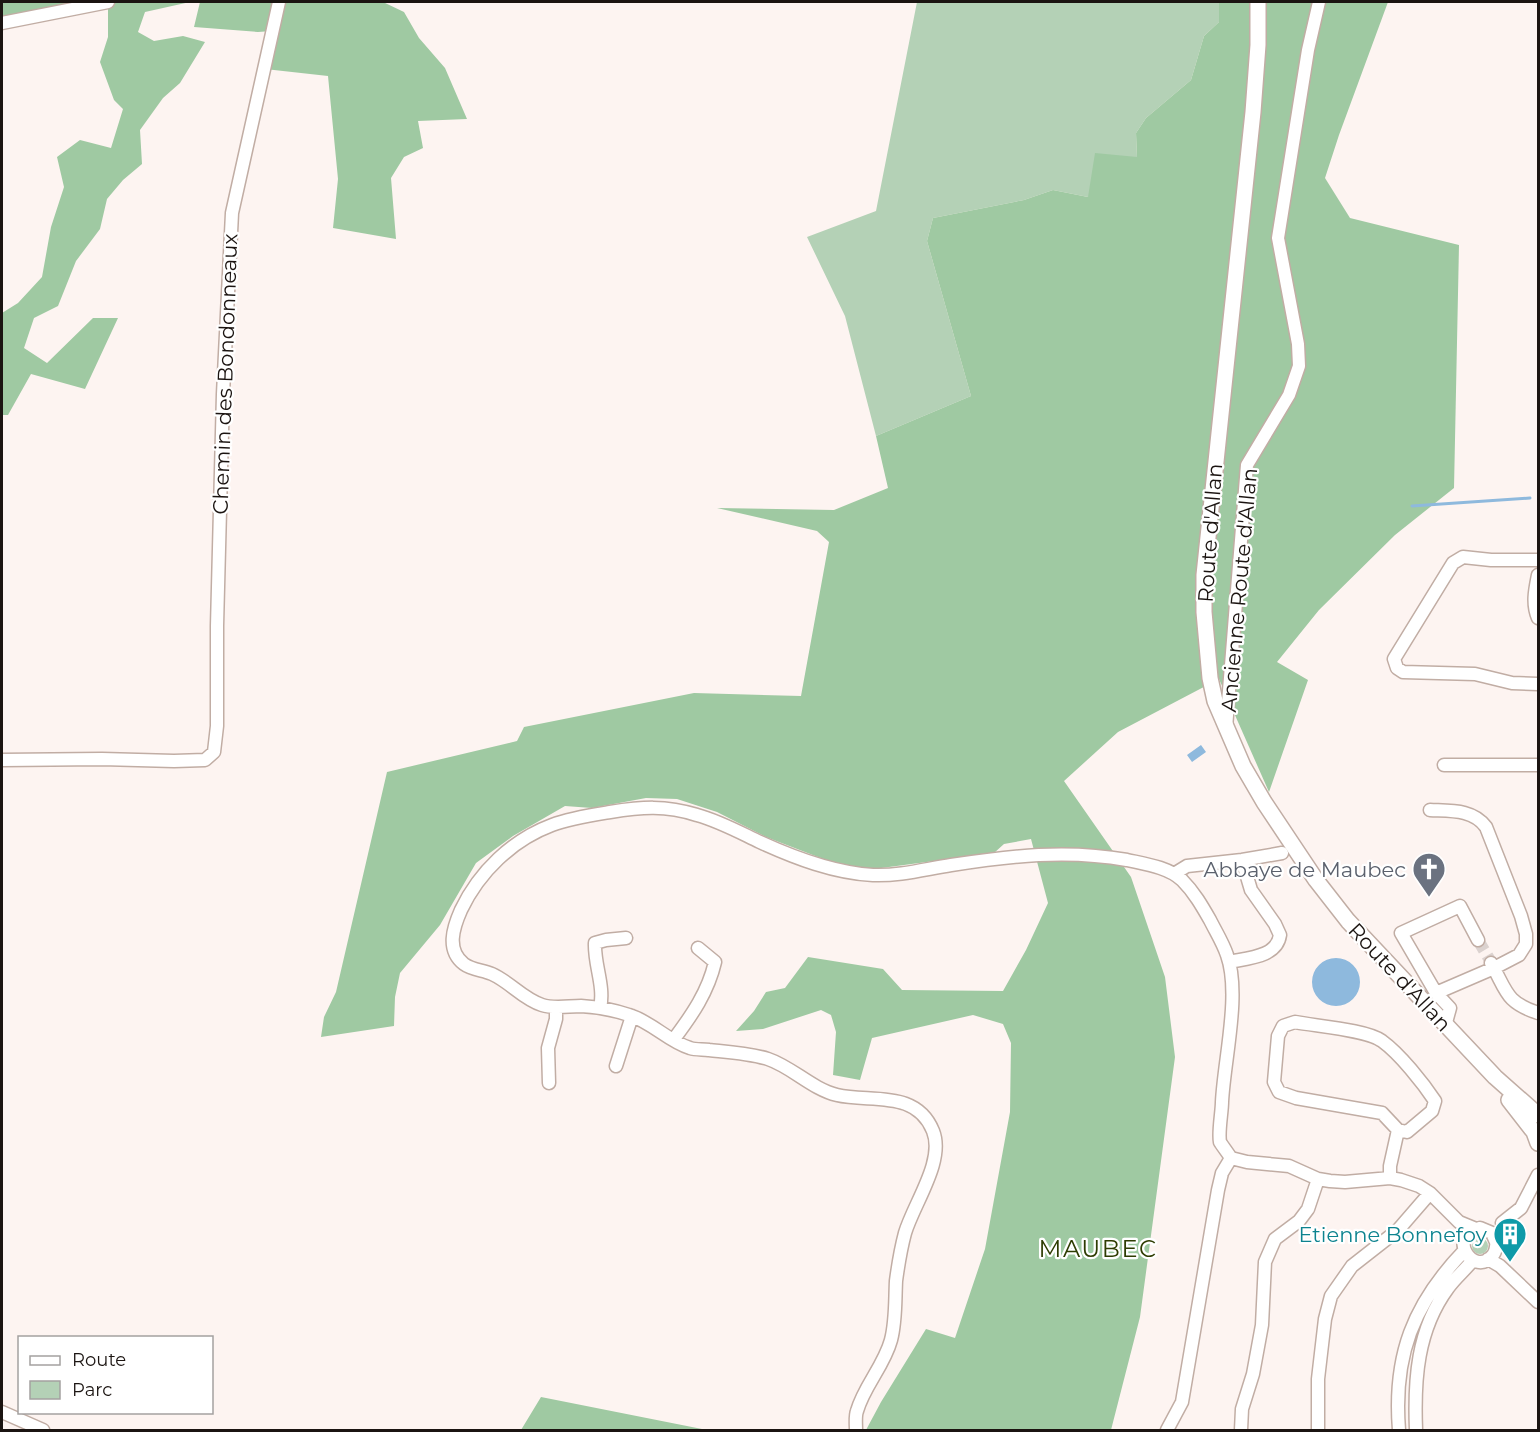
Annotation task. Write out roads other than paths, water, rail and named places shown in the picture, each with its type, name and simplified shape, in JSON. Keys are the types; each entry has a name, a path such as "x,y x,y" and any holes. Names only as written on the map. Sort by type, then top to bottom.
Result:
{"street":[{"path":"2,23 108,2"},
{"name":"Chemin des Bondonneaux","path":"2,760 205,760 214,752 217,726 217,626 223,394 232,213 279,2"},
{"name":"Route d'Allan","path":"1258,2 1258,45 1253,112 1204,575 1204,612 1210,678 1215,701 1243,766 1264,802 1316,880 1348,921 1495,1077 1539,1115"},
{"name":"Ancienne Route d'Allan","path":"1226,729 1247,465 1289,395 1299,366 1298,344 1278,238 1308,50 1319,2"},
{"path":"1539,560 1491,560 1463,557 1452,563 1394,659 1397,668 1403,672 1476,674 1512,683 1539,684"},
{"path":"1539,575 1534,604 1539,618"},
{"path":"1444,765 1539,765"},
{"path":"856,1431 857,1411 882,1364 893,1334 897,1277 905,1234 935,1159 934,1134 928,1123 918,1112 898,1101 878,1097 837,1095 823,1090 770,1060 745,1053 690,1048 655,1026 632,1016 600,1008 543,1005 525,997 490,973 475,970 462,963 454,953 452,939 461,911 475,884 489,867 529,836 552,825 580,817 643,807 670,807 729,826 788,855 853,874 906,874 972,862 1048,853 1112,858 1146,864 1174,874 1184,882 1200,902 1227,952 1232,973 1233,1000 1223,1086 1220,1142 1231,1158 1289,1166 1318,1179 1345,1182 1389,1178 1419,1186 1460,1222 1495,1237 1493,1251 1500,1266 1539,1302"},
{"path":"1430,810 1474,815 1486,826 1526,934 1526,944 1519,955 1492,965 1436,993"},
{"path":"1174,874 1187,866 1282,853"},
{"path":"1229,962 1271,952 1277,946 1280,935 1251,890 1242,860"},
{"path":"1445,1026 1450,1008 1436,993 1401,933 1460,906 1478,940"},
{"path":"600,1008 602,997 594,955 595,943 626,938"},
{"path":"674,1039 701,1001 716,962 698,948"},
{"path":"1492,965 1506,993 1524,1008 1539,1013"},
{"path":"549,1083 548,1048 556,1019 556,1007"},
{"path":"616,1066 632,1016"},
{"path":"1295,1022 1359,1033 1381,1040 1422,1082 1435,1101 1432,1111 1415,1126 1407,1132 1398,1130 1382,1113 1296,1098 1279,1092 1274,1082 1278,1036 1283,1026 1295,1022"},
{"name":"Route d'Allan","path":"1495,1077 1502,1092 1534,1132 1539,1143"},
{"path":"1389,1178 1398,1130"},
{"path":"1167,1431 1182,1402 1218,1190 1222,1173 1231,1158"},
{"path":"1521,1208 1539,1175"},
{"path":"1241,1431 1242,1409 1253,1374 1262,1326 1265,1262 1275,1239 1299,1221 1308,1209 1318,1179"},
{"path":"1318,1431 1318,1379 1325,1319 1331,1296 1352,1266 1398,1230 1430,1194"},
{"path":"1465,1237 1507,1220 1521,1208 1539,1198"},
{"path":"1469,1256 1483,1261 1493,1251 1507,1220"},
{"path":"1416,1431 1416,1377 1423,1338 1439,1302 1469,1256 1460,1222"},
{"path":"1399,1431 1398,1379 1404,1349 1414,1320 1444,1273 1469,1256"},
{"path":"2,1412 43,1431"}],"water":[{"path":"1201,745 1206,752 1192,762 1187,755"},
{"path":"1331,958 1341,958 1356,968 1360,982 1359,991 1350,1002 1341,1006 1331,1006 1316,996 1312,987 1312,977 1322,962"}],"waterway":[{"path":"1412,506 1530,498"}],"tunnel":[{"path":"1478,940 1491,962"}],"place":[{"name":"Abbaye de Maubec","path":"1429,898"},
{"name":"Etienne Bonnefoy","path":"1510,1263"}],"district":[{"name":"MAUBEC","path":"1098,1248"}]}
